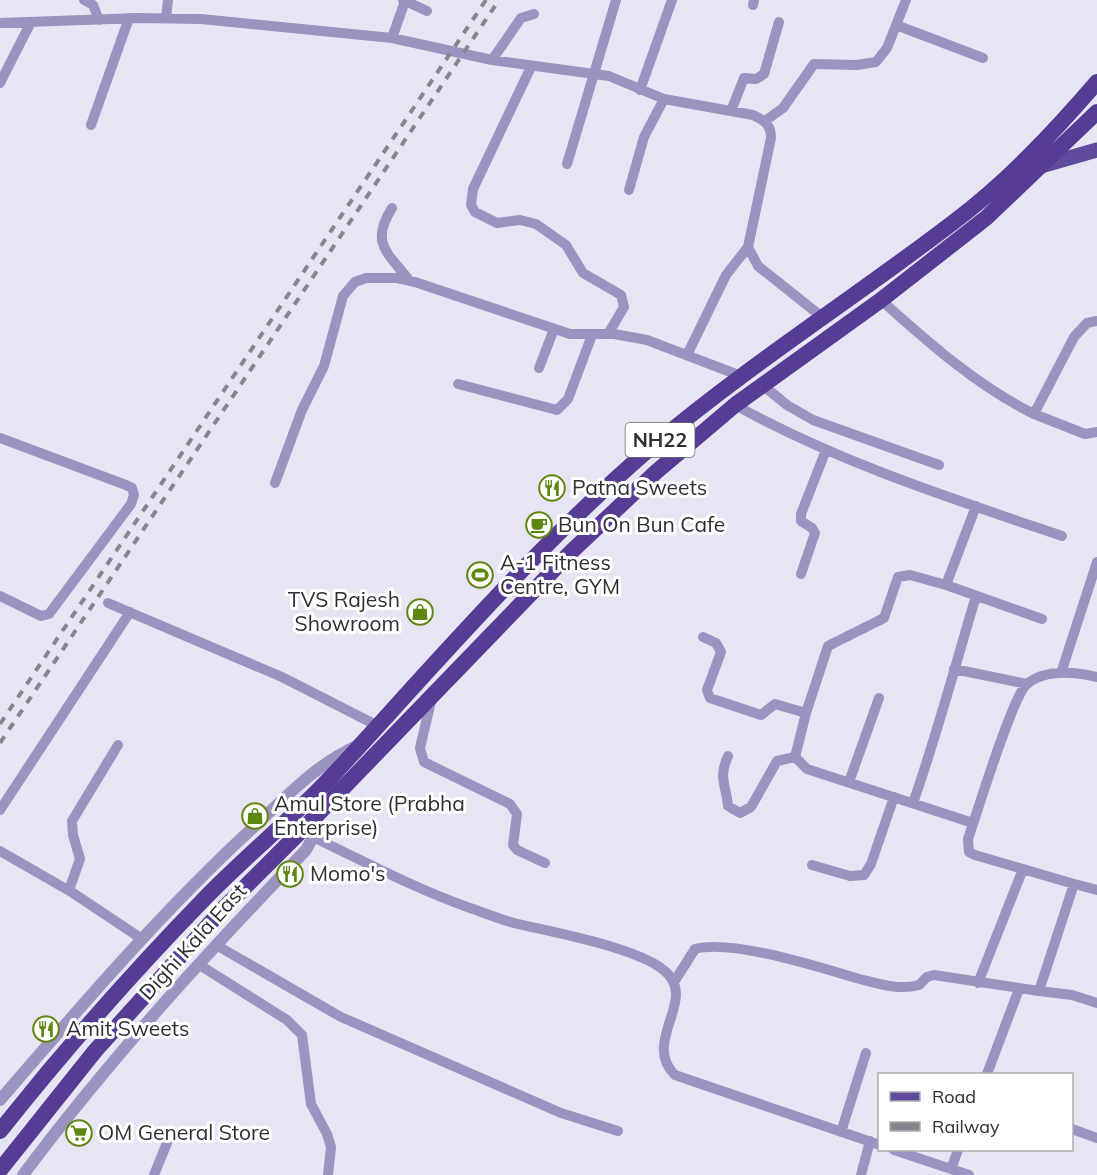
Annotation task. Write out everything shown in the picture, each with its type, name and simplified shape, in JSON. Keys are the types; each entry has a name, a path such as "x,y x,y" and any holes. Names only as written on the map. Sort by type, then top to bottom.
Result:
{"highway":[{"name":"NH22","path":"0,1131 115,995 210,893 307,801 607,486 688,416 957,220 1032,154 1095,88"},
{"name":"NH22","path":"0,1170 95,1051 221,910 315,817 570,552 673,457 761,384 881,300 986,218 1095,116"}],"main road":[{"path":"1077,105 1095,116"},
{"path":"1041,166 1097,150"}],"street":[{"path":"84,0 93,5 99,20"},
{"path":"166,18 168,0"},
{"path":"392,38 404,0 428,11"},
{"path":"567,164 616,0"},
{"path":"640,90 672,0"},
{"path":"765,121 783,108 814,64 876,62 887,48 906,0"},
{"path":"492,60 521,18 534,14"},
{"path":"91,125 129,18"},
{"path":"0,23 30,24 129,18 201,19 392,38 492,60 620,80 664,99 753,115 765,121 771,129 771,138 747,248 726,275 687,355"},
{"path":"731,111 744,78 756,79 764,74 779,22"},
{"path":"0,83 30,24"},
{"path":"896,25 983,58"},
{"path":"531,67 473,189 471,205 475,212 497,223 528,220 536,224 566,245 583,273 621,295 624,307 608,334"},
{"path":"628,190 644,137 664,99"},
{"path":"392,207 381,226 381,238 386,251 409,280"},
{"path":"747,248 758,266 822,317"},
{"path":"275,483 302,410 327,357 343,296 355,282 366,278 409,280 570,334 608,334 647,340 741,376"},
{"path":"881,300 985,386 1034,414 1085,434 1097,432"},
{"path":"1034,414 1074,337 1088,323 1097,321"},
{"path":"539,368 554,329"},
{"path":"458,384 557,410 568,399 592,335"},
{"path":"761,384 787,405 813,420 939,465"},
{"path":"735,405 826,450 873,470 1062,536"},
{"path":"0,438 126,485 132,489 134,495 131,504 49,614 41,616 0,596"},
{"path":"801,574 815,534 812,528 801,521 801,514 826,450"},
{"path":"946,585 975,506"},
{"path":"1061,673 1097,562"},
{"path":"795,757 806,713 828,646 884,618 898,577 910,575 946,585 1042,619"},
{"path":"913,803 942,720 954,669 976,596"},
{"path":"108,603 282,677 378,726"},
{"path":"0,810 130,612"},
{"path":"703,637 716,643 721,652 707,690 710,698 761,715 767,713 775,704 806,713"},
{"path":"954,669 1027,684 1061,673 1097,677"},
{"path":"1027,684 1020,693 1011,716 973,823 968,839 969,852 1097,890"},
{"path":"432,696 420,748 420,756 424,762 510,804 517,814 513,844 517,850 545,863"},
{"path":"849,782 879,698"},
{"path":"69,890 80,859 73,835 72,821 118,745"},
{"path":"0,1100 142,939 213,864 331,758 359,745"},
{"path":"728,756 721,778 727,793 728,806 740,813 751,807 777,761 795,757"},
{"path":"795,757 807,769 973,823"},
{"path":"812,865 850,876 864,875 871,864 894,797"},
{"path":"315,817 313,837 469,908 510,922 608,945 655,965 668,973 674,982"},
{"name":"Dighi Kala East","path":"23,1175 101,1076 198,964 306,850 313,837"},
{"path":"0,851 69,890 142,939"},
{"path":"978,983 1023,869"},
{"path":"1039,991 1074,884"},
{"path":"216,945 341,1017 561,1113 618,1131"},
{"path":"861,1175 875,1143 675,1075 666,1066 662,1055 673,1011 674,982 695,949 713,947 782,957 896,988 919,985 930,975 1072,995 1097,1003"},
{"path":"198,964 287,1020 302,1035 310,1104 327,1134 331,1147 328,1175"},
{"path":"987,1073 1019,989"},
{"path":"841,1132 866,1053"},
{"path":"1073,1130 1097,1138"},
{"path":"154,1175 171,1133"},
{"path":"900,1151 969,1175"},
{"path":"951,1169 957,1151"}],"railway":[{"path":"0,724 486,0"},
{"path":"0,743 499,0"}],"place":[{"name":"Patna Sweets","path":"552,488"},
{"name":"Bun On Bun Cafe","path":"539,525"},
{"name":"A-1 Fitness Centre, GYM","path":"480,575"},
{"name":"TVS Rajesh Showroom","path":"420,612"},
{"name":"Amul Store (Prabha Enterprise)","path":"255,816"},
{"name":"Momo's","path":"290,874"},
{"name":"Amit Sweets","path":"46,1029"},
{"name":"OM General Store","path":"79,1133"}]}
